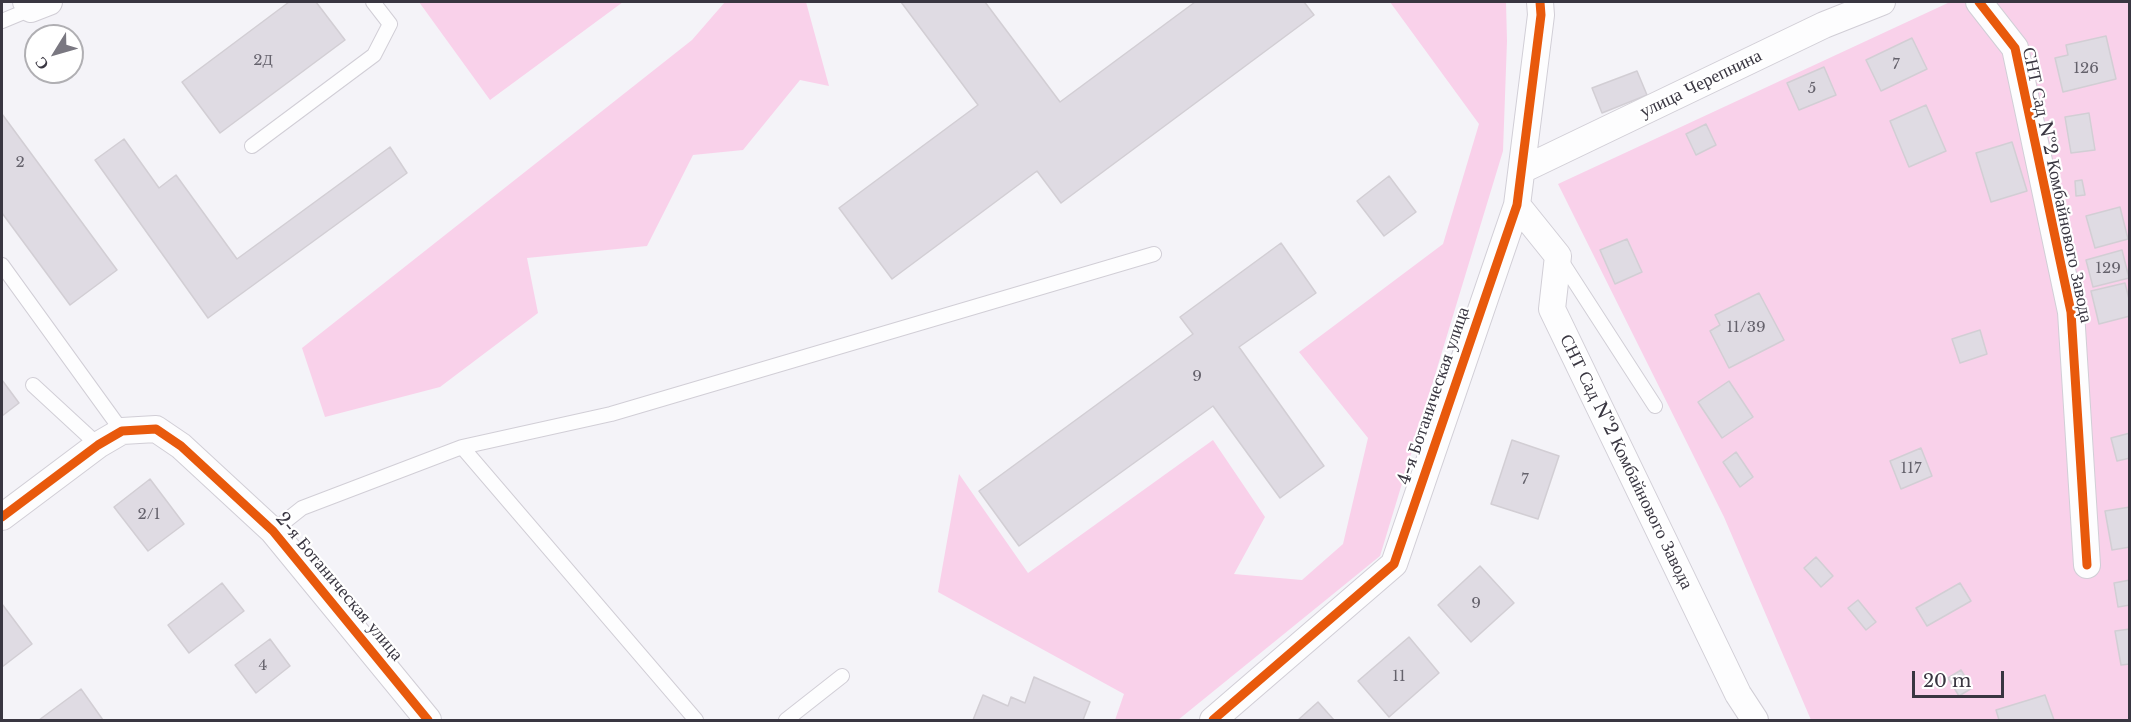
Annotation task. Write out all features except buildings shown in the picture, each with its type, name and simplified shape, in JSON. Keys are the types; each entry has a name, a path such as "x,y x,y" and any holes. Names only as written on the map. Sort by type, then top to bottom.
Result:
{"street":[{"name":"4-я Ботаническая улица","path":"1212,720 1394,564 1517,205 1540,2"},
{"name":"улица Черепнина","path":"1522,170 1824,25 1881,2"},
{"name":"СНТ Сад №2 Комбайнового Завода","path":"1978,2 2015,48 2071,312 2087,565"},
{"path":"1517,205 1558,255"},
{"name":"СНТ Сад №2 Комбайнового Завода","path":"1558,255 1552,309 1738,694 1755,720"},
{"name":"2-я Ботаническая улица","path":"2,517 98,445 122,431 156,429 181,446 273,531 428,720"}],"lane":[{"path":"252,146 374,55 390,24 373,2"},
{"path":"2,21 35,4"},
{"path":"273,531 302,508 462,447 611,414 1154,254"},
{"path":"1558,255 1655,406"},
{"path":"2,265 122,431"},
{"path":"33,385 98,445"},
{"path":"462,447 696,720"},
{"path":"786,720 842,676"}],"shaded area":[{"path":"419,2 623,2 490,100"},
{"path":"725,2 806,2 829,86 800,80 743,150 693,155 647,246 527,258 538,313 440,387 325,417 302,348 692,40"},
{"path":"1390,2 1506,2 1507,41 1503,151 1380,556 1178,720 1115,720 1124,694 938,592 959,474 1028,573 1213,440 1265,517 1234,574 1302,580 1343,544 1368,438 1299,352 1443,244 1479,124"},
{"path":"1950,2 2129,2 2129,720 1811,720 1724,517 1558,184"}],"cycle path":[{"path":"1213,720 1394,564 1517,205 1541,15 1540,2"},
{"path":"1979,2 2015,48 2071,312 2087,565"},
{"path":"2,517 98,445 122,431 156,429 181,446 273,531 428,720"}]}
